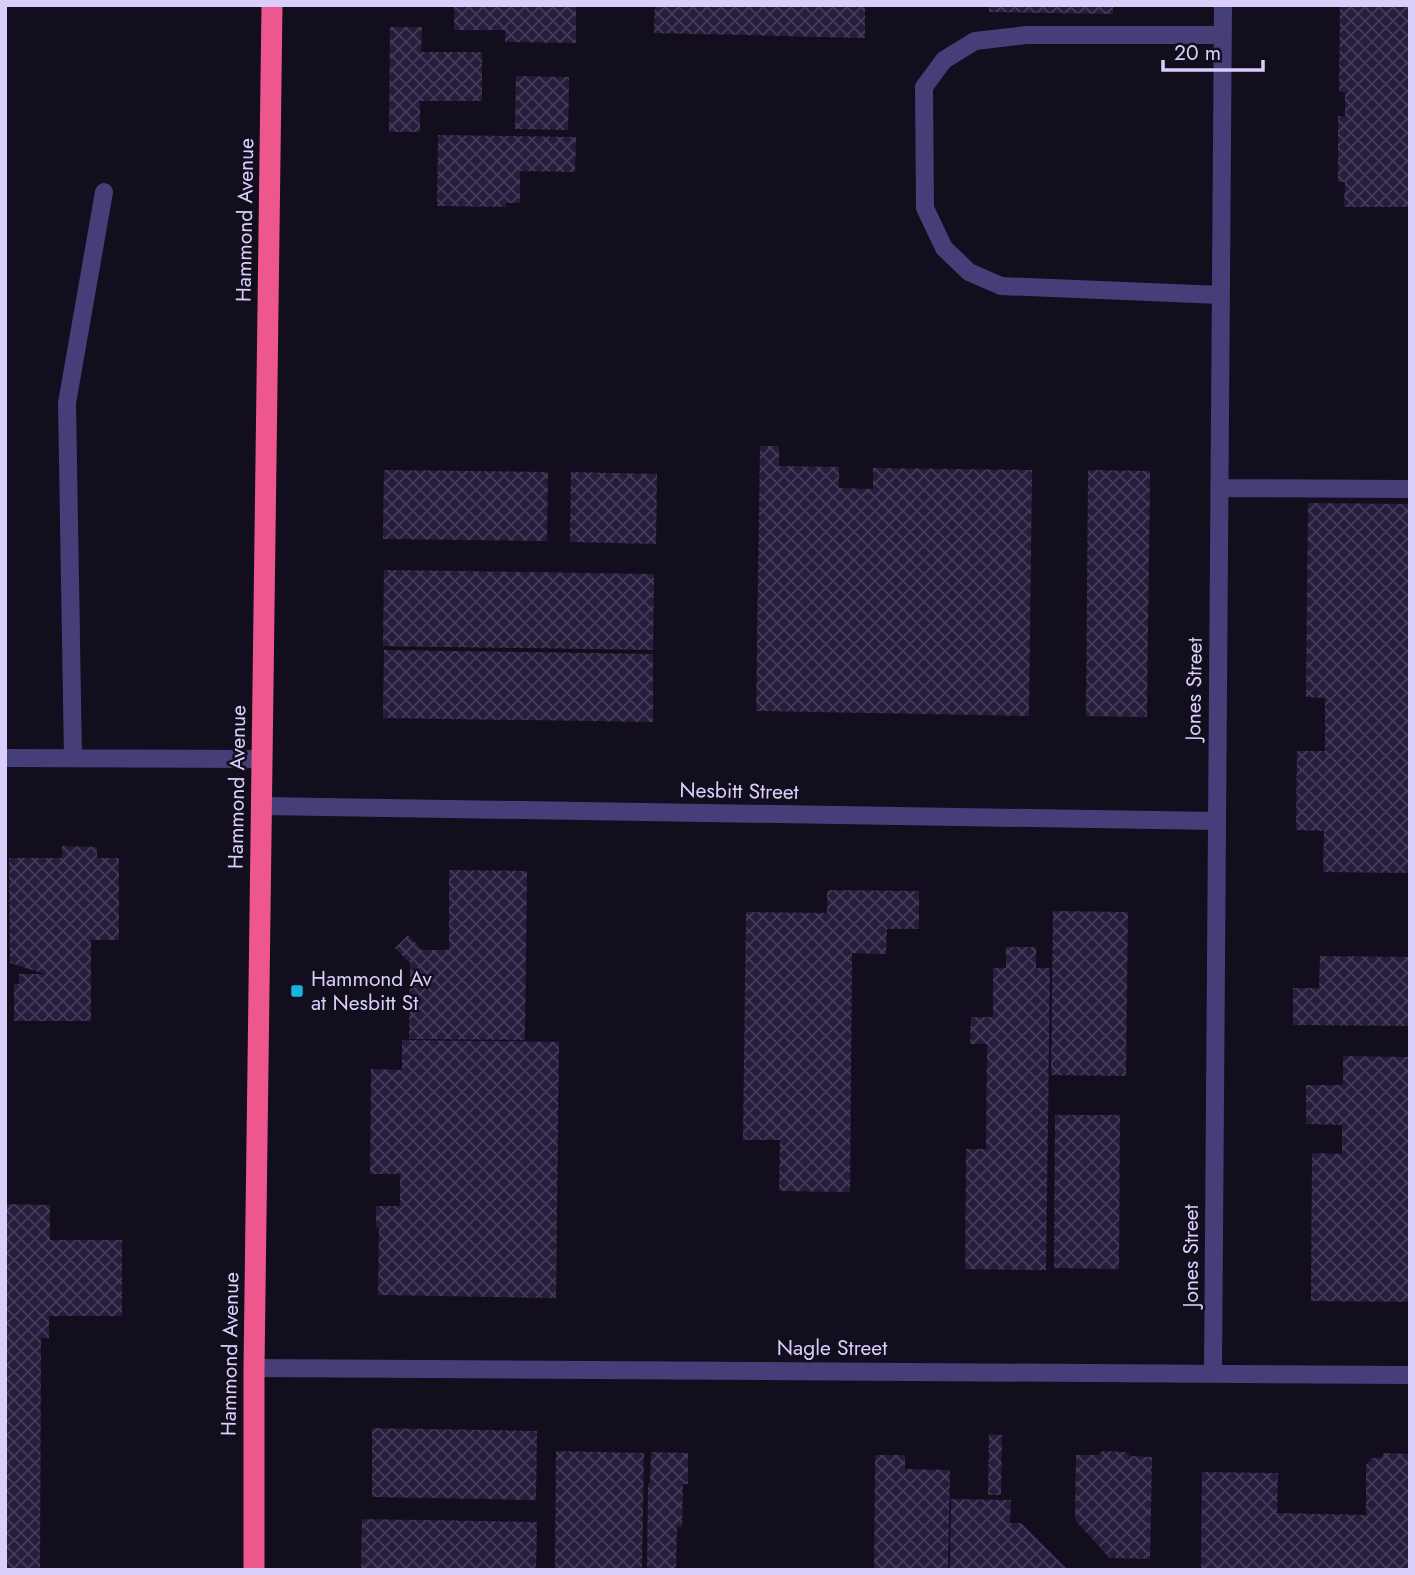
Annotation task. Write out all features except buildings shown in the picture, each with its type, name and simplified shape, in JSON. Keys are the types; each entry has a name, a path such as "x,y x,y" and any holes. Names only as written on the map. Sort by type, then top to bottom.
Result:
{"highway":[{"name":"Hammond Avenue","path":"254,1570 254,1368 272,5"}],"street":[{"name":"Jones Street","path":"1213,1373 1223,5"},
{"path":"1221,295 1001,286 969,272 944,248 925,208 924,87 944,60 975,41 1026,36 1223,35"},
{"path":"73,758 67,403 104,192"},
{"path":"1219,488 1410,489"},
{"path":"5,758 262,759"},
{"name":"Nesbitt Street","path":"262,806 1216,821"},
{"name":"Nagle Street","path":"254,1368 1410,1375"}],"place":[{"name":"Hammond Av at Nesbitt St","path":"297,991"}]}
